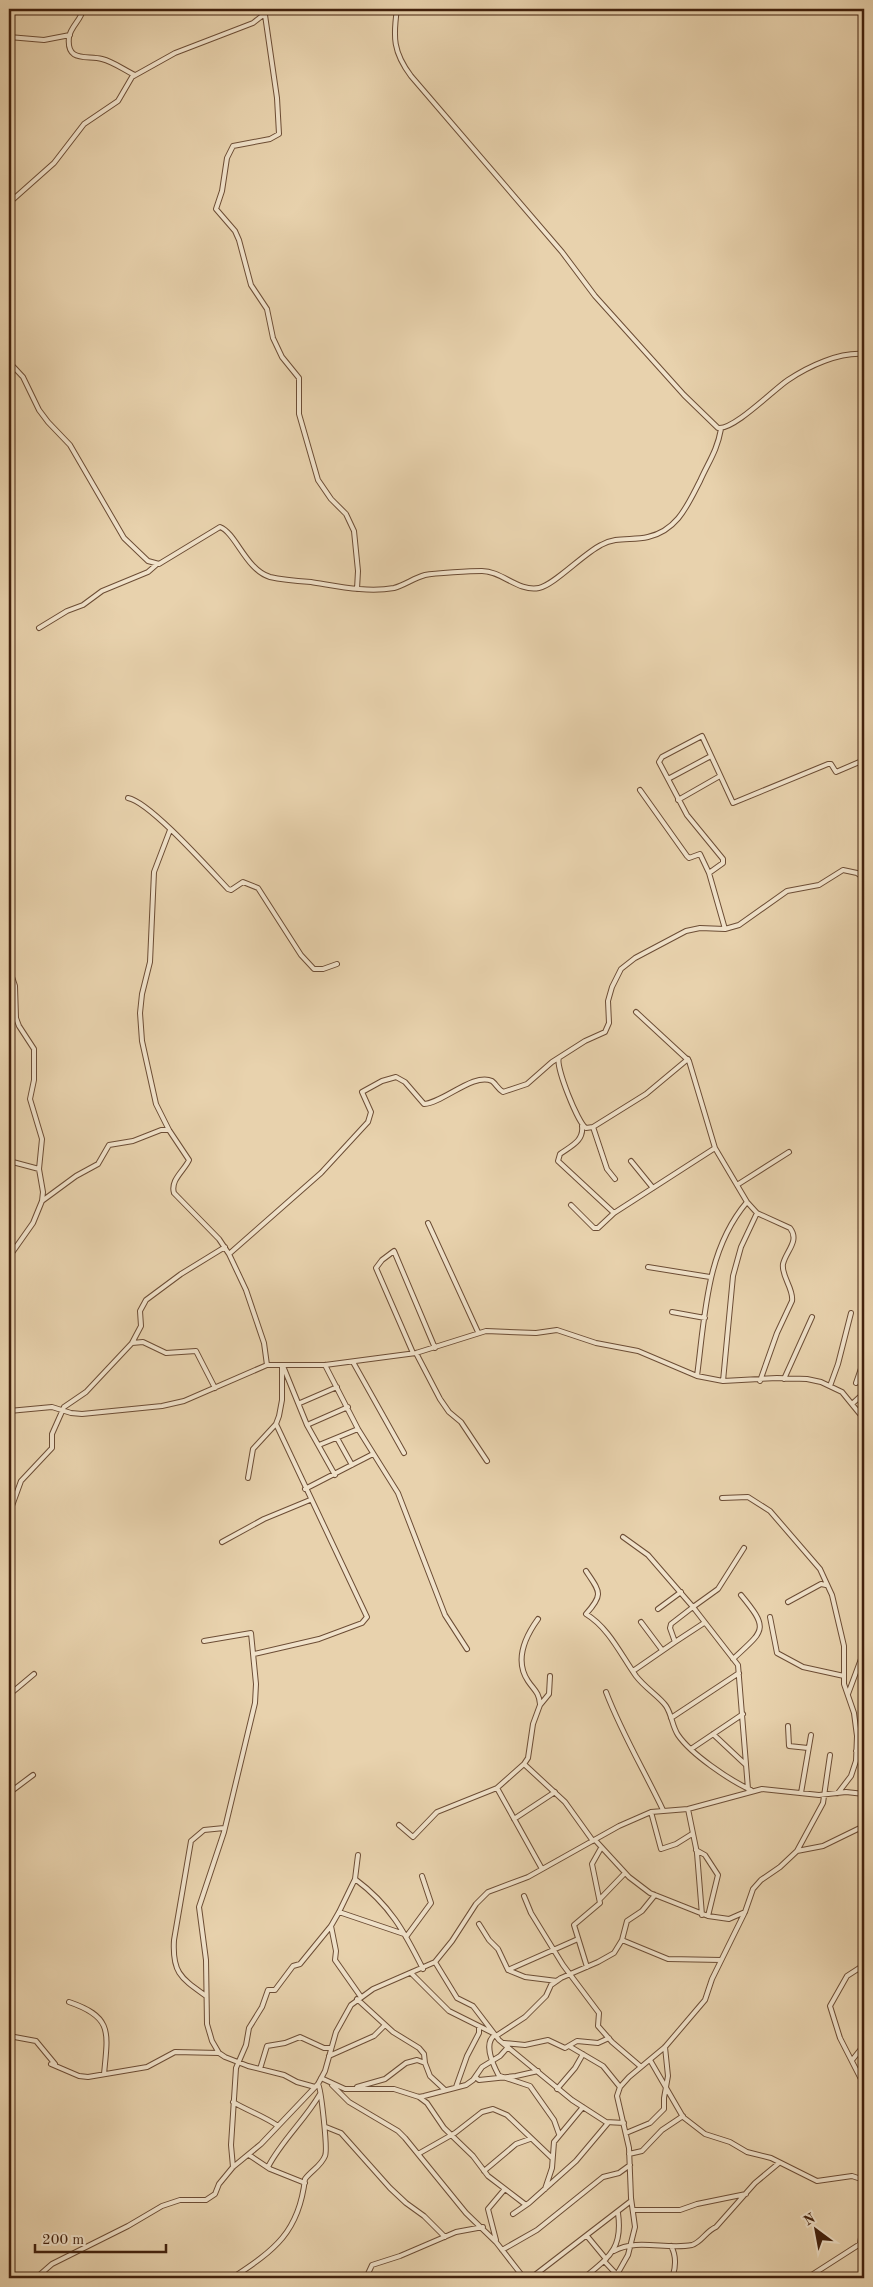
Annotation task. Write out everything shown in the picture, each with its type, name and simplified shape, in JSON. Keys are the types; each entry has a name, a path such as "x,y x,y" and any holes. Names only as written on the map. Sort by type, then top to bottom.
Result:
{"street":[{"path":"83,9 70,35 70,49 78,56 102,59 135,75"},
{"path":"9,203 54,163 84,124 118,101 125,86 135,75 175,53 209,42 252,23 271,9"},
{"path":"397,9 394,36 400,60 407,70 499,177 548,238 562,252 595,296 684,395 721,428"},
{"path":"265,14 277,98 279,134 270,139 234,145 227,158 222,191 216,209 237,236 251,284 264,302 273,338 282,357 299,378 299,414 318,480 331,499 346,514 354,531 358,571 357,589"},
{"path":"9,37 44,40 70,35"},
{"path":"39,628 66,610 83,605 102,591 148,572 156,565 220,526 244,556 267,576 357,589 394,588 427,574 482,571 494,573 523,587 538,588 549,584 574,562 600,545 614,539 643,538 654,535 682,515 691,502 700,480 713,459 721,428 756,408 787,380 801,372 840,356 864,354"},
{"path":"9,362 24,378 39,410 70,445 124,538 148,561 156,565"},
{"path":"708,873 723,863 723,859 692,822 678,800 659,759 700,736 703,738 733,803 828,764 831,764 836,772 864,760"},
{"path":"668,779 711,756"},
{"path":"678,800 720,776"},
{"path":"640,790 687,856 689,858 700,854 708,873 725,929"},
{"path":"128,798 139,801 230,890 243,882 258,888 301,955 314,969 323,969 337,964"},
{"path":"170,830 154,872 150,962 142,994 140,1013 142,1041 156,1104 169,1130 189,1160 175,1180 173,1185 174,1193 225,1247 229,1254 246,1290 264,1343 267,1365"},
{"path":"229,1254 321,1172 368,1122 371,1112 361,1094 364,1090 396,1078 405,1082 424,1104 430,1103 456,1089 486,1079 492,1081 500,1091 506,1093 530,1081 585,1040 601,1035 608,1028 608,1001 618,974 627,964 686,931 700,928 725,929 752,918 787,891 819,885 843,870 852,871 864,876"},
{"path":"9,968 15,986 16,1018 34,1049 34,1080 30,1099 42,1139 39,1169 42,1201 33,1223 9,1257"},
{"path":"636,1012 688,1059 701,1095 715,1148 747,1202 757,1212 790,1228 794,1236 783,1267 792,1301 777,1333 760,1381"},
{"path":"559,1058 558,1067 569,1091 575,1115 582,1126 583,1134 579,1141 560,1154 558,1161 614,1213"},
{"path":"582,1126 586,1128 593,1127 646,1094 688,1059"},
{"path":"593,1127 607,1169 615,1179"},
{"path":"42,1201 76,1176 98,1164 109,1145 133,1141 162,1130 169,1130"},
{"path":"571,1205 595,1228 614,1213 715,1148"},
{"path":"737,1185 789,1152"},
{"path":"9,1161 39,1169"},
{"path":"630,1161 653,1188"},
{"path":"696,1376 710,1277 714,1263 733,1224 747,1202"},
{"path":"722,1381 733,1276 741,1246 757,1212"},
{"path":"428,1222 478,1332"},
{"path":"9,1514 21,1481 52,1448 52,1434 67,1404 86,1392 99,1380 132,1343 140,1326 140,1311 146,1300 180,1274 225,1247"},
{"path":"435,1348 394,1251 382,1260 376,1268 415,1353 440,1399 449,1412 461,1422 487,1460"},
{"path":"648,1267 710,1277"},
{"path":"672,1312 705,1318"},
{"path":"830,1386 852,1313"},
{"path":"784,1379 812,1317"},
{"path":"9,1411 52,1407 82,1414 124,1408 162,1406 184,1401 267,1365 325,1365 415,1353 435,1348 478,1332 562,1331 596,1343 638,1351 696,1376 722,1381 807,1379 842,1392 864,1419"},
{"path":"132,1343 143,1342 166,1353 196,1351 215,1388"},
{"path":"856,1383 864,1360"},
{"path":"353,1362 404,1453"},
{"path":"325,1365 358,1429 398,1493 445,1616 467,1648"},
{"path":"282,1366 300,1403 307,1425 335,1474"},
{"path":"248,1478 254,1450 276,1424 282,1400 282,1366"},
{"path":"300,1403 337,1387"},
{"path":"852,1404 864,1393"},
{"path":"307,1425 348,1407"},
{"path":"254,1654 327,1636 362,1623 367,1617 310,1500 276,1424"},
{"path":"319,1445 358,1429"},
{"path":"337,1438 352,1466"},
{"path":"305,1489 373,1454"},
{"path":"722,1498 748,1497 770,1511 820,1569 832,1595 842,1636 844,1676 856,1724 856,1762 851,1776 838,1793"},
{"path":"222,1542 258,1522 310,1500"},
{"path":"623,1537 648,1555 681,1592 738,1665 749,1790"},
{"path":"675,1642 670,1628 671,1624 718,1588 744,1548"},
{"path":"586,1571 600,1593 586,1614 595,1620 606,1633 647,1690 665,1705 677,1734 691,1749 724,1776 749,1790"},
{"path":"788,1602 821,1584 826,1585"},
{"path":"658,1609 681,1592"},
{"path":"733,1659 754,1642 761,1622 758,1615 741,1595"},
{"path":"770,1617 777,1653 804,1667 844,1676"},
{"path":"538,1619 522,1647 522,1660 526,1678 537,1692 540,1705"},
{"path":"642,1622 662,1650"},
{"path":"633,1671 704,1622"},
{"path":"204,1641 251,1633 256,1694 224,1828 199,1907 206,1951 207,2024 219,2052"},
{"path":"848,1694 864,1651"},
{"path":"671,1718 739,1673"},
{"path":"9,1695 34,1674"},
{"path":"399,1825 413,1837 437,1812 496,1788 524,1764 530,1746 533,1724 540,1705 548,1694 550,1676"},
{"path":"606,1692 627,1744 644,1772 663,1810"},
{"path":"691,1749 742,1714"},
{"path":"788,1726 788,1744 808,1748"},
{"path":"713,1734 746,1765"},
{"path":"800,1793 811,1735"},
{"path":"856,1750 864,1749"},
{"path":"617,2277 631,2245 635,2227 631,2202 629,2154 617,2096 620,2087 640,2066 650,2060 664,2047 705,2000 721,1960 757,1884 780,1867 797,1851 823,1802 830,1755"},
{"path":"524,1764 573,1811 594,1840 640,1888 708,1916 729,1919 745,1912"},
{"path":"864,1769 864,1774"},
{"path":"9,1793 33,1774"},
{"path":"496,1788 542,1869"},
{"path":"36,2278 52,2264 167,2203 180,2200 208,2200 215,2194 219,2184 233,2167 278,2126 316,2085 321,2078 345,2013 359,1998 379,1986 423,1969 435,1962 452,1942 482,1896 542,1869 634,1818 651,1812 688,1809 749,1790 770,1789 824,1795 838,1793 864,1794"},
{"path":"514,1819 555,1792"},
{"path":"688,1809 696,1850 702,1914"},
{"path":"651,1812 661,1849 676,1844 692,1834"},
{"path":"9,1813 11,1818 9,1823"},
{"path":"797,1851 823,1846 864,1826"},
{"path":"206,1996 182,1980 178,1974 173,1954 174,1940 191,1841 204,1830 224,1828"},
{"path":"587,1966 574,1925 600,1903 592,1864 601,1848"},
{"path":"696,1850 705,1855 718,1875 708,1916"},
{"path":"233,2167 231,2145 233,2102 238,2062 246,2045 249,2028 262,2007 268,1990 274,1990 293,1966 300,1964 331,1926 355,1879 358,1855"},
{"path":"600,1899 625,1873"},
{"path":"405,1935 432,1903 422,1876"},
{"path":"355,1879 382,1900 405,1935 423,1969"},
{"path":"499,2076 488,2047 491,2038 526,2017 557,1981 613,1954 622,1940 627,1921 642,1911 655,1895"},
{"path":"524,1896 531,1913 569,1974 596,2009 600,2016 598,2024 609,2038 640,2066"},
{"path":"338,1912 405,1935"},
{"path":"479,1924 489,1940 498,1949 508,1970 525,1978 557,1981"},
{"path":"331,1926 336,1951 335,1960 359,1998 386,2025 419,2048 424,2054 424,2063 431,2077 437,2080 446,2090"},
{"path":"508,1970 578,1939"},
{"path":"622,1940 668,1959 721,1960"},
{"path":"435,1962 457,1998 473,2006 502,2042 557,2089 608,2123 624,2123"},
{"path":"864,1965 846,1976 839,1993 830,2006 840,2038 864,2085"},
{"path":"411,1973 441,2005 458,2017 495,2035"},
{"path":"69,2002 93,2011 101,2020 106,2042 104,2074"},
{"path":"329,2056 374,2036 386,2025"},
{"path":"456,2087 467,2056 479,2033 479,2026"},
{"path":"9,2036 36,2041 53,2064 79,2076 88,2077 147,2067 175,2052 219,2052 238,2062 284,2075 297,2082 316,2085"},
{"path":"260,2069 265,2048 271,2044 284,2043 300,2037 324,2048 331,2048"},
{"path":"502,2042 525,2045 546,2040 564,2048 578,2040 602,2043 609,2038"},
{"path":"852,2059 864,2045"},
{"path":"569,2046 605,2068 620,2087"},
{"path":"419,2097 466,2085 482,2067 494,2061 508,2047"},
{"path":"626,2133 650,2123 661,2114 665,2107 664,2098 668,2076 664,2047"},
{"path":"557,2089 575,2068 583,2054"},
{"path":"354,2088 388,2078 410,2061 417,2060 424,2063"},
{"path":"650,2060 666,2090 689,2124 708,2136 730,2142 744,2150 767,2157 817,2182 852,2176 864,2180"},
{"path":"475,2077 479,2080 499,2076 516,2076 538,2071"},
{"path":"859,2074 864,2071"},
{"path":"499,2076 530,2086 550,2113 559,2134"},
{"path":"321,2078 345,2088 394,2089 419,2097 451,2135 473,2156 484,2171 504,2190 526,2206"},
{"path":"332,2084 349,2102 398,2131 466,2213 483,2227 496,2242 524,2278"},
{"path":"232,2278 260,2259 292,2226 302,2205 307,2176 318,2168 326,2155 326,2127 322,2116 320,2094 316,2085"},
{"path":"268,2167 277,2150 298,2126 320,2094"},
{"path":"233,2102 255,2115 265,2117 278,2126"},
{"path":"546,2189 545,2183 552,2168 553,2145 559,2134 568,2127 583,2107"},
{"path":"418,2154 451,2135 482,2112 493,2109 507,2115 552,2158"},
{"path":"629,2154 642,2151 662,2130 683,2116"},
{"path":"513,2214 526,2206 579,2158 608,2123"},
{"path":"326,2127 342,2133 388,2185 406,2203 428,2219 445,2237"},
{"path":"484,2171 516,2144 530,2139"},
{"path":"249,2154 290,2179 305,2183"},
{"path":"584,2278 614,2251 631,2245 692,2245 700,2241 709,2230 716,2227 764,2174 779,2163"},
{"path":"502,2250 537,2230 603,2177 619,2172 630,2165"},
{"path":"496,2242 488,2209 504,2190"},
{"path":"633,2210 680,2210 696,2204 746,2194"},
{"path":"531,2278 631,2202"},
{"path":"614,2251 620,2230 618,2213"},
{"path":"807,2278 860,2244 864,2219"},
{"path":"366,2278 372,2265 400,2256 445,2237 483,2227"},
{"path":"587,2236 617,2277"},
{"path":"668,2278 673,2275 675,2266 675,2255 671,2246"}]}
